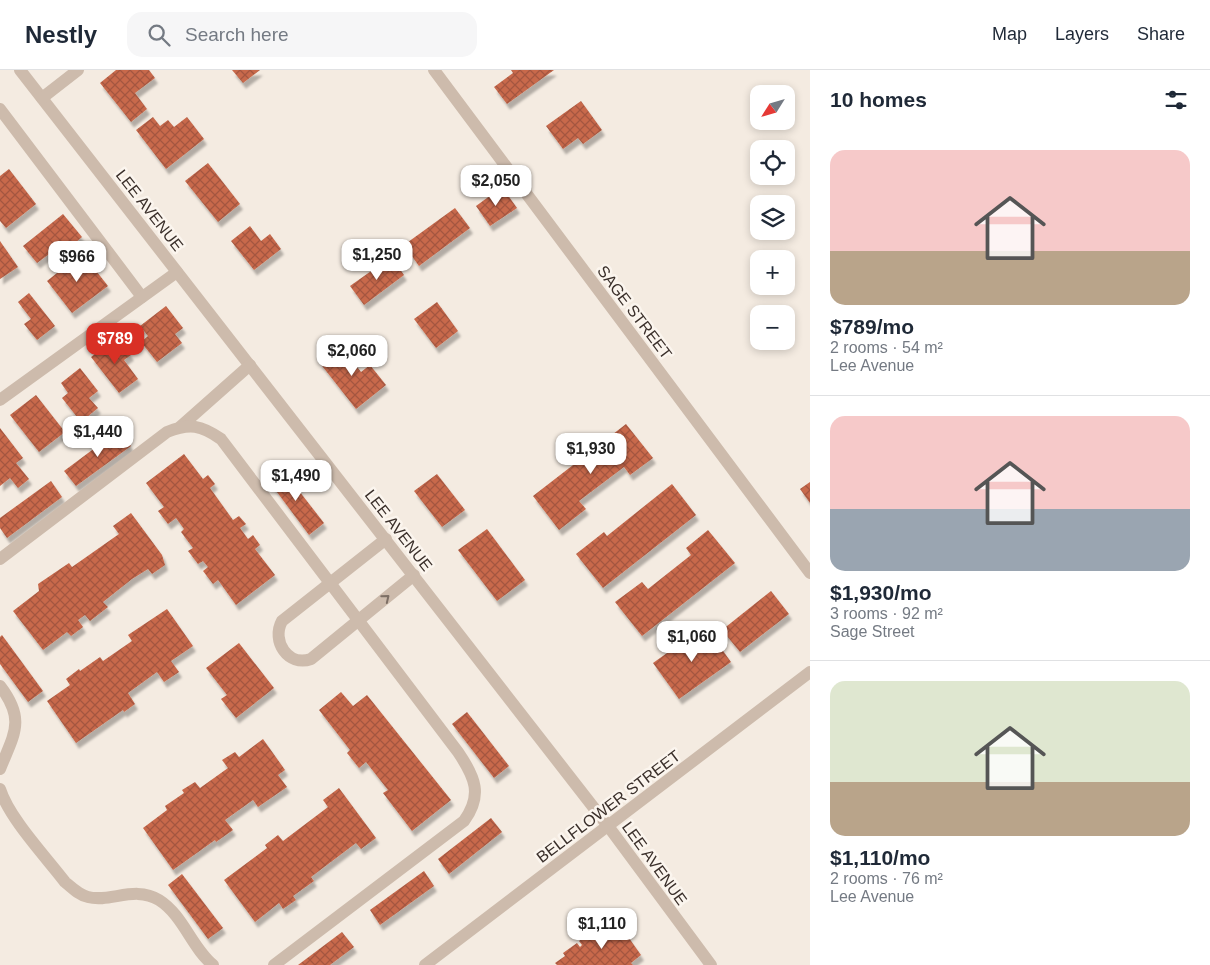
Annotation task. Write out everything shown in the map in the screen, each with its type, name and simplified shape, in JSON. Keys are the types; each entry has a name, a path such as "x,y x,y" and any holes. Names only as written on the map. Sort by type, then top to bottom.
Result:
{"street":[{"name":"LEE AVENUE","path":"20,70 608,826 711,965"},
{"path":"42,98 78,70"},
{"name":"SAGE STREET","path":"434,70 810,573"},
{"path":"0,109 142,297"},
{"path":"0,400 177,272"},
{"path":"0,559 167,432 180,427 250,365"},
{"path":"180,427 202,427 221,439 469,767 475,781 476,796 472,810 464,821 274,965"},
{"path":"386,539 282,622 278,628 278,639 286,652 294,660 303,662 311,659 414,575"},
{"name":"BELLFLOWER STREET","path":"425,965 810,672"},
{"path":"0,686 14,707 16,728 0,769"},
{"path":"0,789 3,799 12,813 65,882 76,891 89,897 127,894 147,895 160,900 175,915 213,965"}],"building":[{"path":"116,70 149,70 155,78 135,93 147,109 131,122 100,83"},
{"path":"232,70 260,70 243,83"},
{"path":"511,70 554,70 507,104 494,87 513,73"},
{"path":"581,101 602,130 583,144 578,138 563,149 546,126"},
{"path":"153,117 160,126 168,120 174,127 187,117 204,139 166,169 136,130"},
{"path":"208,163 240,204 218,222 185,181"},
{"path":"9,169 36,204 6,228 0,221 0,176"},
{"path":"502,187 517,208 490,226 476,206"},
{"path":"455,208 470,228 419,266 404,245"},
{"path":"63,214 82,237 61,255 56,249 37,263 23,246"},
{"path":"250,226 261,241 270,234 281,249 254,270 231,241"},
{"path":"0,241 18,267 0,279"},
{"path":"82,253 108,286 72,313 47,281"},
{"path":"391,257 404,275 364,305 350,286"},
{"path":"29,293 55,326 37,340 24,324 31,319 18,302"},
{"path":"437,302 458,331 436,348 414,319"},
{"path":"166,306 183,328 175,334 182,343 157,362 141,342 148,336 140,326"},
{"path":"117,337 131,355 124,360 138,379 119,393 91,357"},
{"path":"340,345 361,372 370,365 386,385 356,409 319,362"},
{"path":"80,368 98,391 89,398 98,408 81,422 62,398 68,393 61,383"},
{"path":"36,395 65,432 39,452 10,415"},
{"path":"626,424 653,458 630,475 624,467 579,501 586,509 559,530 533,496"},
{"path":"0,428 23,458 16,463 29,479 18,488 10,478 0,486"},
{"path":"119,430 131,446 76,486 64,471"},
{"path":"184,454 203,479 208,475 215,484 210,488 233,520 239,516 246,524 240,528 248,539 253,535 260,545 255,549 275,575 236,605 218,580 213,584 203,571 208,567 203,561 198,564 188,551 193,548 181,532 184,529 176,518 168,524 158,511 164,507 146,483"},
{"path":"282,469 324,523 309,535 268,480"},
{"path":"437,474 465,510 442,527 414,491"},
{"path":"51,481 62,497 7,538 0,528 0,518"},
{"path":"810,482 810,503 800,489"},
{"path":"672,484 696,515 603,588 576,554 604,532 607,536"},
{"path":"131,513 162,555 165,565 152,574 148,569 132,579 103,602 108,607 90,621 85,615 78,620 83,627 71,636 67,632 43,650 13,611 39,591 38,584 69,563 72,567 119,534 113,526"},
{"path":"487,529 525,580 497,601 458,550"},
{"path":"708,530 735,563 642,636 615,602 642,582 648,589 691,555 686,548"},
{"path":"771,591 789,614 740,652 722,630"},
{"path":"167,609 193,646 171,661 179,672 164,682 157,672 128,693 135,704 124,712 123,710 76,743 47,701 70,685 66,679 79,669 80,671 100,657 103,661 132,641 128,635"},
{"path":"705,626 731,662 679,699 653,663"},
{"path":"2,635 43,691 28,702 0,664 0,637"},
{"path":"239,643 274,688 236,718 221,699 227,695 206,668"},
{"path":"341,692 353,706 367,695 451,800 412,831 383,793 388,790 366,762 359,768 347,753 350,750 319,710"},
{"path":"467,712 509,766 494,778 452,724"},
{"path":"263,739 285,770 278,775 287,787 258,807 253,800 225,820 233,830 216,842 215,840 173,870 143,828 167,810 165,806 184,793 182,790 195,782 200,788 228,768 222,760 235,752 239,757"},
{"path":"339,788 376,838 361,849 356,843 311,877 314,881 293,896 296,900 283,909 279,903 255,922 224,880 267,848 265,845 278,835 283,841 328,807 323,800"},
{"path":"491,818 502,832 449,874 438,859"},
{"path":"424,871 434,886 380,925 370,910"},
{"path":"182,874 223,928 208,939 168,885"},
{"path":"619,924 641,955 631,963 633,965 557,965 555,963 565,956 563,953 577,943 580,947 582,945 579,941 594,930 596,934 606,927 609,931"},
{"path":"342,932 354,947 330,965 298,965"}]}
